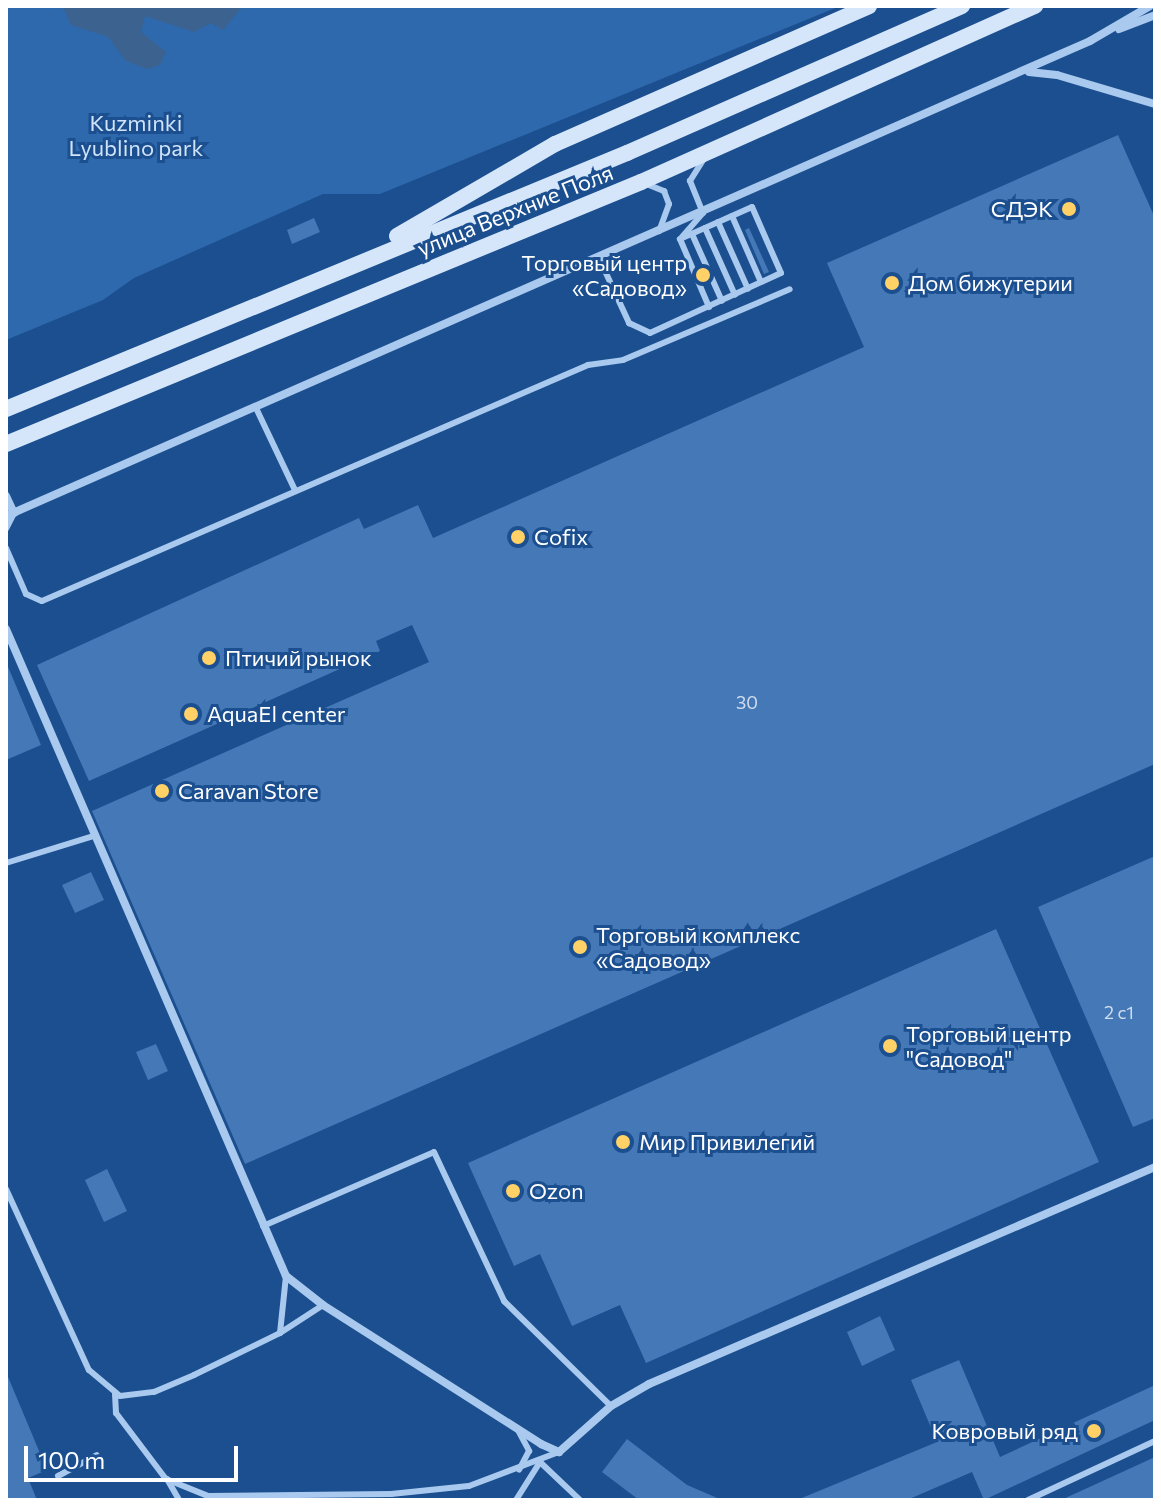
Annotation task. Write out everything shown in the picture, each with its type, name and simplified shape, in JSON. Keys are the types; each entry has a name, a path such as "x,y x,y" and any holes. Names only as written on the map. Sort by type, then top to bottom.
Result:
{"main road":[{"path":"352,263 555,144 869,6"},
{"name":"улица Верхние Поля","path":"6,409 352,263 627,153 962,6"},
{"name":"улица Верхние Поля","path":"9,445 641,182 1035,6"}],"street":[{"path":"1090,41 1150,6"},
{"path":"6,496 10,515 1155,15"},
{"path":"1016,74 1038,70 1155,104"},
{"path":"6,629 286,1276 323,1305 559,1452 611,1406 663,1378 1155,1167"}],"lane":[{"path":"680,239 703,213 690,181 708,153"},
{"path":"641,182 664,191 669,204 657,233"},
{"path":"599,258 629,323 650,333 781,273 752,207 680,239"},
{"path":"732,216 761,282"},
{"path":"718,222 748,289"},
{"path":"705,228 735,295"},
{"path":"692,234 722,301"},
{"path":"680,239 709,307"},
{"path":"6,548 26,594 42,601 294,488 588,365 637,355 790,289"},
{"path":"256,408 294,488"},
{"path":"6,529 10,515"},
{"path":"6,863 94,836"},
{"path":"263,1226 434,1152 504,1301 611,1406"},
{"path":"6,1189 89,1370 115,1394 133,1397 154,1392 280,1333 323,1305"},
{"path":"280,1333 286,1276"},
{"path":"115,1394 116,1413 179,1500"},
{"path":"516,1428 529,1451 518,1471"},
{"path":"1028,1500 1155,1441"},
{"path":"166,1479 214,1496 376,1494 469,1486 518,1471 559,1452"},
{"path":"58,1476 97,1455"},
{"path":"516,1500 540,1462"},
{"path":"540,1462 580,1500"}],"green space":[{"name":"Kuzminki Lyublino park","path":"6,6 840,6 380,194 323,194 134,278 103,300 6,340"}],"shaded area":[{"path":"49,6 243,6 223,30 211,23 194,32 145,16 141,32 166,52 160,65 147,69 126,61 108,37 71,25 64,9"}],"building":[{"path":"1118,135 1155,218 1155,764 245,1164 92,811 429,662 412,625 376,641 380,651 89,781 37,665 359,518 364,529 418,505 433,538 864,347 827,263"},
{"path":"314,218 320,232 292,244 287,230"},
{"path":"749,228 769,272 764,274 745,230"},
{"path":"6,662 41,745 6,760"},
{"path":"1155,856 1155,1118 1133,1127 1038,907"},
{"path":"91,872 104,900 75,913 62,885"},
{"name":"Торговый центр \"Садовод\"","path":"996,929 1099,1162 646,1363 620,1305 572,1326 540,1254 514,1266 468,1163"},
{"path":"156,1044 168,1071 148,1080 136,1052"},
{"path":"107,1169 127,1211 104,1222 85,1180"},
{"path":"880,1316 895,1350 862,1366 847,1332"},
{"name":"Ковровый ряд","path":"959,1360 1000,1457 1155,1385 1155,1420 984,1500 972,1472 907,1500 797,1500 937,1442 911,1380"},
{"path":"6,1372 47,1470 28,1478 37,1500 6,1500"},
{"path":"627,1439 687,1485 722,1500 639,1500 602,1472"},
{"path":"1155,1457 1155,1500 1061,1500"}],"place":[{"name":"СДЭК","path":"1069,209"},
{"name":"Торговый центр «Садовод»","path":"703,275"},
{"name":"Дом бижутерии","path":"892,283"},
{"name":"Cofix","path":"518,537"},
{"name":"Птичий рынок","path":"209,658"},
{"name":"AquaEl center","path":"191,714"},
{"name":"Caravan Store","path":"162,791"},
{"name":"Торговый комплекс «Садовод»","path":"580,947"},
{"name":"Торговый центр \"Садовод\"","path":"890,1046"},
{"name":"Мир Привилегий","path":"623,1142"},
{"name":"Ozon","path":"513,1191"},
{"name":"Ковровый ряд","path":"1094,1431"}]}
